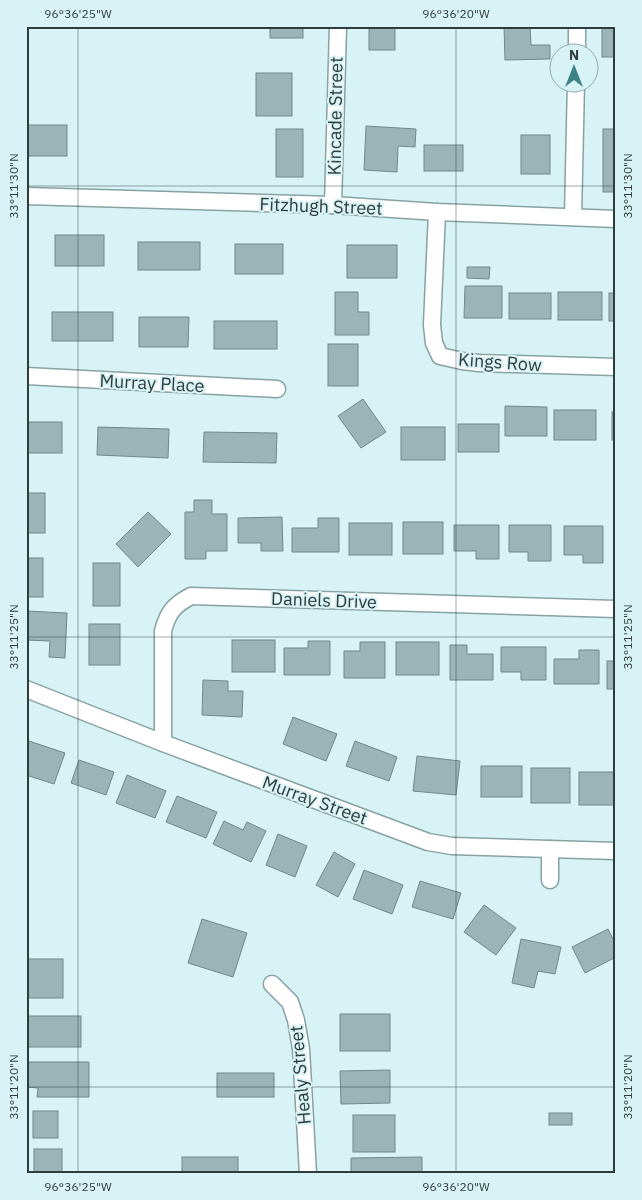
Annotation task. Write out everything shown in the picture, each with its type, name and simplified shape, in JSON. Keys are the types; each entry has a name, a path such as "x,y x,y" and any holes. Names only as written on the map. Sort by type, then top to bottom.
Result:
{"street":[{"name":"Kincade Street","path":"333,205 338,26"},
{"path":"577,26 577,42"},
{"path":"574,217 576,92"},
{"name":"Fitzhugh Street","path":"26,196 333,205 437,212 616,219"},
{"name":"Kings Row","path":"437,212 432,325 434,343 440,356 479,363 616,367"},
{"name":"Murray Place","path":"26,376 277,389"},
{"name":"Daniels Drive","path":"163,743 163,631 167,618 178,603 192,596 616,609"},
{"name":"Murray Street","path":"26,689 163,743 428,842 452,846 616,851"},
{"path":"550,849 550,880"},
{"name":"Healy Street","path":"272,984 290,1002 296,1020 301,1049 308,1174"}],"building":[{"path":"270,26 303,26 303,38 270,38"},
{"path":"369,26 395,26 395,50 369,50"},
{"path":"504,26 530,26 531,45 550,45 550,59 505,60"},
{"path":"602,26 616,26 616,57 602,57"},
{"path":"256,73 292,73 292,116 256,116"},
{"path":"26,125 67,125 67,156 26,156"},
{"path":"366,126 416,129 415,147 398,146 397,172 364,170"},
{"path":"276,129 303,129 303,177 276,177"},
{"path":"603,129 616,129 616,192 603,192"},
{"path":"521,135 550,135 550,174 521,174"},
{"path":"424,145 463,145 463,171 424,171"},
{"path":"55,235 104,235 104,266 55,266"},
{"path":"138,242 200,242 200,270 138,270"},
{"path":"235,244 283,244 283,274 235,274"},
{"path":"347,245 397,245 397,278 347,278"},
{"path":"467,267 490,267 489,279 467,278"},
{"path":"465,286 502,286 502,318 464,318"},
{"path":"335,292 358,292 358,312 369,312 369,335 335,335"},
{"path":"558,292 602,292 602,320 558,320"},
{"path":"509,293 551,293 551,319 509,319"},
{"path":"609,293 616,293 616,321 609,321"},
{"path":"52,312 113,312 113,341 52,341"},
{"path":"139,317 189,317 188,347 139,347"},
{"path":"214,321 277,321 277,349 214,349"},
{"path":"328,344 358,344 358,386 328,386"},
{"path":"363,399 386,432 361,448 338,416"},
{"path":"505,406 547,407 547,436 505,436"},
{"path":"554,410 596,410 596,440 554,440"},
{"path":"612,412 616,412 616,440 612,440"},
{"path":"26,422 62,422 62,453 26,453"},
{"path":"458,424 499,424 499,452 458,452"},
{"path":"98,427 169,429 168,458 97,455"},
{"path":"401,427 445,427 445,460 401,460"},
{"path":"204,432 277,433 276,463 203,462"},
{"path":"26,493 45,493 45,533 26,533"},
{"path":"194,500 212,500 212,514 227,514 227,551 206,551 206,559 185,559 185,512 194,512"},
{"path":"148,512 171,534 138,567 116,544"},
{"path":"282,517 283,551 261,551 261,543 238,543 238,518"},
{"path":"318,518 339,518 339,552 292,552 292,528 318,528"},
{"path":"403,522 443,522 443,554 403,554"},
{"path":"349,523 392,523 392,555 349,555"},
{"path":"454,525 499,525 499,559 476,559 476,551 454,551"},
{"path":"509,525 551,525 551,561 528,561 528,552 509,552"},
{"path":"564,526 603,526 603,563 583,563 583,555 564,555"},
{"path":"614,539 616,539 616,567 614,567"},
{"path":"26,558 43,558 43,597 26,597"},
{"path":"93,563 120,563 120,606 93,606"},
{"path":"26,611 67,613 65,658 49,657 50,641 26,640"},
{"path":"89,624 120,624 120,665 89,665"},
{"path":"232,640 275,640 275,672 232,672"},
{"path":"308,641 330,641 330,675 284,675 284,648 308,648"},
{"path":"360,642 385,642 385,678 344,678 344,651 360,651"},
{"path":"396,642 439,642 439,675 396,675"},
{"path":"450,645 467,645 467,654 493,654 493,680 450,680"},
{"path":"501,647 546,647 546,680 521,680 521,672 501,672"},
{"path":"579,650 599,650 599,684 554,684 554,659 579,659"},
{"path":"607,661 616,661 616,689 607,689"},
{"path":"203,680 228,681 228,691 243,691 242,717 202,715"},
{"path":"293,717 337,734 326,761 283,744"},
{"path":"26,740 65,753 54,784 26,775"},
{"path":"355,741 397,757 389,781 346,766"},
{"path":"417,756 460,761 456,795 413,791"},
{"path":"79,760 114,772 106,795 71,783"},
{"path":"481,766 522,766 522,797 481,797"},
{"path":"531,768 570,768 570,803 531,803"},
{"path":"579,772 616,772 616,805 579,805"},
{"path":"127,775 166,791 155,818 116,803"},
{"path":"177,796 217,812 206,838 166,822"},
{"path":"224,821 243,830 247,822 266,831 251,862 213,844"},
{"path":"278,834 307,846 295,877 266,865"},
{"path":"334,852 355,864 338,897 316,885"},
{"path":"364,870 403,885 392,914 353,899"},
{"path":"420,881 461,893 453,919 412,907"},
{"path":"484,905 516,928 496,955 464,932"},
{"path":"202,919 247,933 233,977 188,963"},
{"path":"608,929 616,945 616,957 585,973 572,947"},
{"path":"521,939 561,947 555,974 538,971 534,988 512,983"},
{"path":"26,959 63,959 63,998 26,998"},
{"path":"340,1014 390,1014 390,1051 340,1051"},
{"path":"26,1016 81,1016 81,1047 26,1047"},
{"path":"26,1062 89,1062 89,1097 37,1097 38,1088 26,1087"},
{"path":"390,1070 390,1103 341,1104 340,1071"},
{"path":"217,1073 274,1073 274,1097 217,1097"},
{"path":"33,1111 58,1111 58,1138 33,1138"},
{"path":"549,1113 572,1113 572,1125 549,1125"},
{"path":"353,1115 395,1115 395,1152 353,1152"},
{"path":"34,1149 62,1149 62,1174 34,1174"},
{"path":"182,1157 238,1157 238,1174 182,1174"},
{"path":"422,1157 422,1174 351,1174 351,1158"}]}
